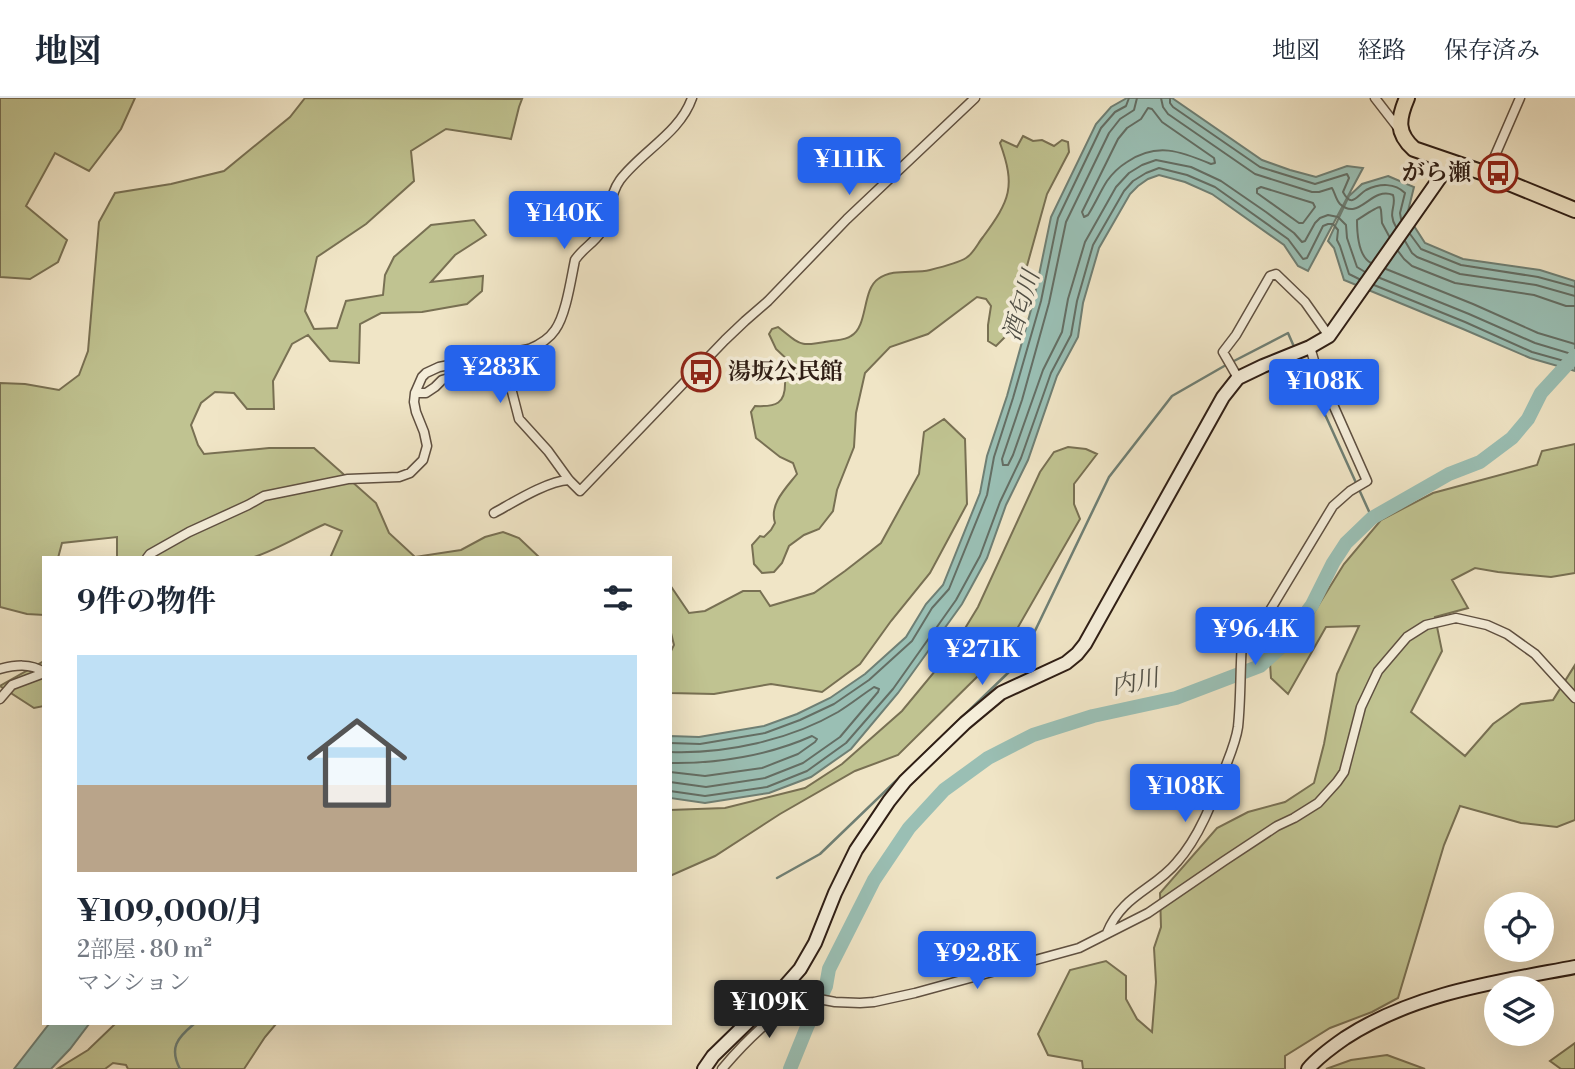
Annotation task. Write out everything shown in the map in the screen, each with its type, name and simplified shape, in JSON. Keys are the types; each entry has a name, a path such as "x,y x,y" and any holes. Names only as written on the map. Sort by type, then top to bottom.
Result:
{"main road":[{"path":"1407,98 1401,113 1400,130 1414,149 1575,209"}],"street":[{"path":"148,556 189,532 264,496 348,479 399,477 410,473 423,460 427,446 414,402 419,381 432,369 520,352 538,345 550,336 561,316 575,260 602,230 617,184 636,162 672,129 685,114 692,98"},
{"path":"415,393 426,393 442,380 472,370 501,376 510,384 519,419 580,491 744,321 768,301 847,219 975,98"},
{"path":"1375,98 1400,130"},
{"path":"1487,174 1520,98"},
{"path":"705,1069 713,1056 800,969 816,943 835,893 856,850 905,781 965,723 1001,693 1066,663 1085,644 1236,376 1310,347 1327,335 1337,325 1451,162"},
{"path":"1236,376 1223,352 1236,335 1270,276 1276,274 1305,302 1327,335"},
{"path":"1107,933 1111,922 1128,902 1177,863 1200,828 1218,787 1237,730 1242,642 1266,617 1333,506 1367,481 1315,365 1310,347"},
{"path":"494,513 559,480 569,480"},
{"path":"722,1069 764,1025 803,996 835,1002 874,1002 942,986 1079,948 1148,913 1256,840 1318,803 1344,772 1360,707 1378,671 1407,637 1426,625 1455,618 1471,620 1507,634 1535,654 1575,698"},
{"path":"0,669 35,666 42,671"},
{"path":"0,699 12,685 42,673"},
{"path":"1308,1069 1362,1027 1424,999 1575,967"}],"green space":[{"path":"0,98 135,98 121,129 89,171 55,153 26,206 67,240 58,262 30,279 0,277"},
{"path":"305,98 522,99 511,139 446,129 411,151 414,181 366,224 317,257 305,311 314,329 337,328 346,301 383,295 385,275 394,257 431,225 474,220 486,235 455,255 431,282 483,276 482,291 467,304 422,312 381,313 360,324 359,363 330,361 308,335 292,344 273,381 274,409 247,409 234,393 215,392 201,403 191,425 204,454 269,448 314,448 376,503 389,533 414,556 331,556 342,531 325,524 258,556 117,556 117,537 62,543 59,556 42,556 42,615 0,607 0,383 59,390 79,375 88,351 99,222 115,193 171,184 224,171 290,117"},
{"path":"1023,136 1054,146 1062,140 1068,142 1069,152 1047,194 1008,334 996,346 988,341 991,306 986,299 977,297 928,334 890,347 865,373 856,413 854,447 837,490 833,511 819,529 804,535 789,546 782,563 774,572 762,573 754,564 752,545 760,536 764,537 771,530 775,523 776,503 797,474 793,463 780,457 756,438 751,412 755,406 769,406 778,402 784,395 785,381 789,376 796,376 798,372 776,349 769,334 772,329 778,327 797,341 806,344 847,338 860,325 869,291 878,279 897,272 930,270 969,256 999,213 1008,193 1008,171 1000,143 1002,140 1017,147"},
{"path":"944,419 965,439 967,504 930,573 860,664 822,692 771,684 714,694 672,693 672,588 689,613 705,611 743,591 760,591 770,606 814,593 881,543 919,474 924,432"},
{"path":"1575,444 1575,573 1551,577 1475,568 1452,580 1468,608 1435,617 1442,651 1411,712 1465,756 1493,724 1521,704 1553,700 1575,665 1575,820 1557,827 1521,823 1460,806 1444,845 1398,998 1372,1012 1330,1028 1285,1056 1285,1069 1083,1069 1082,1061 1048,1055 1038,1034 1070,970 1106,961 1126,976 1126,999 1137,1019 1152,1032 1156,982 1154,948 1161,927 1160,893 1217,828 1248,812 1285,802 1314,783 1337,674 1359,626 1326,627 1288,694 1271,678 1270,663 1295,643 1344,564 1381,520 1433,493 1537,465 1542,451"},
{"path":"1068,447 1086,449 1097,454 1074,484 1074,504 1080,519 1017,629 990,664 898,755 855,771 780,814 715,856 672,875 672,810 725,808 805,788 842,764 902,711 950,653 978,607 1040,472 1054,452"},
{"path":"503,532 519,538 538,556 422,556 461,550 485,537"},
{"path":"42,662 42,706 34,708 0,686"},
{"path":"114,1025 275,1025 244,1069 128,1069 126,1065 113,1063 105,1069 57,1069 88,1050"},
{"path":"1575,1043 1575,1069 1561,1069 1550,1061"},
{"path":"1387,1055 1425,1069 1326,1069 1351,1060"}],"water":[{"path":"1127,98 1172,98 1262,160 1316,177 1347,166 1363,168 1308,271 1298,266 1284,245 1212,194 1185,182 1159,175 1138,186 1130,194 1099,248 1083,303 1078,337 1057,376 1028,460 1006,505 987,558 962,604 898,693 851,749 811,777 769,793 705,803 672,798 672,736 699,737 764,726 830,698 865,674 906,637 926,604 943,585 980,493 987,456 1034,299 1051,217 1096,124 1111,107"},
{"path":"1388,176 1414,187 1407,215 1425,243 1463,259 1540,270 1575,281 1575,371 1530,358 1344,280 1334,248 1328,241 1349,196 1362,184"},
{"path":"48,1025 88,1025 51,1069 14,1069"}],"waterway":[{"path":"1232,362 1288,333 1295,349"},
{"path":"1298,355 1372,518"},
{"name":"内川","path":"790,1069 826,986 829,969 874,880 909,828 944,790 988,758 1033,735 1093,716 1176,698 1260,666 1281,647 1312,605 1346,543 1372,518 1449,474 1480,462 1512,438 1528,419 1541,393 1575,356"},
{"path":"777,878 820,854 1010,671 1033,635 1109,477 1172,396 1226,365"},
{"path":"180,1069 175,1055 176,1044 193,1025"}],"place":[{"name":"がら瀬","path":"1498,173"},
{"name":"湯坂公民館","path":"701,372"}],"water label":[{"name":"酒匂川","path":"1022,306"}]}
